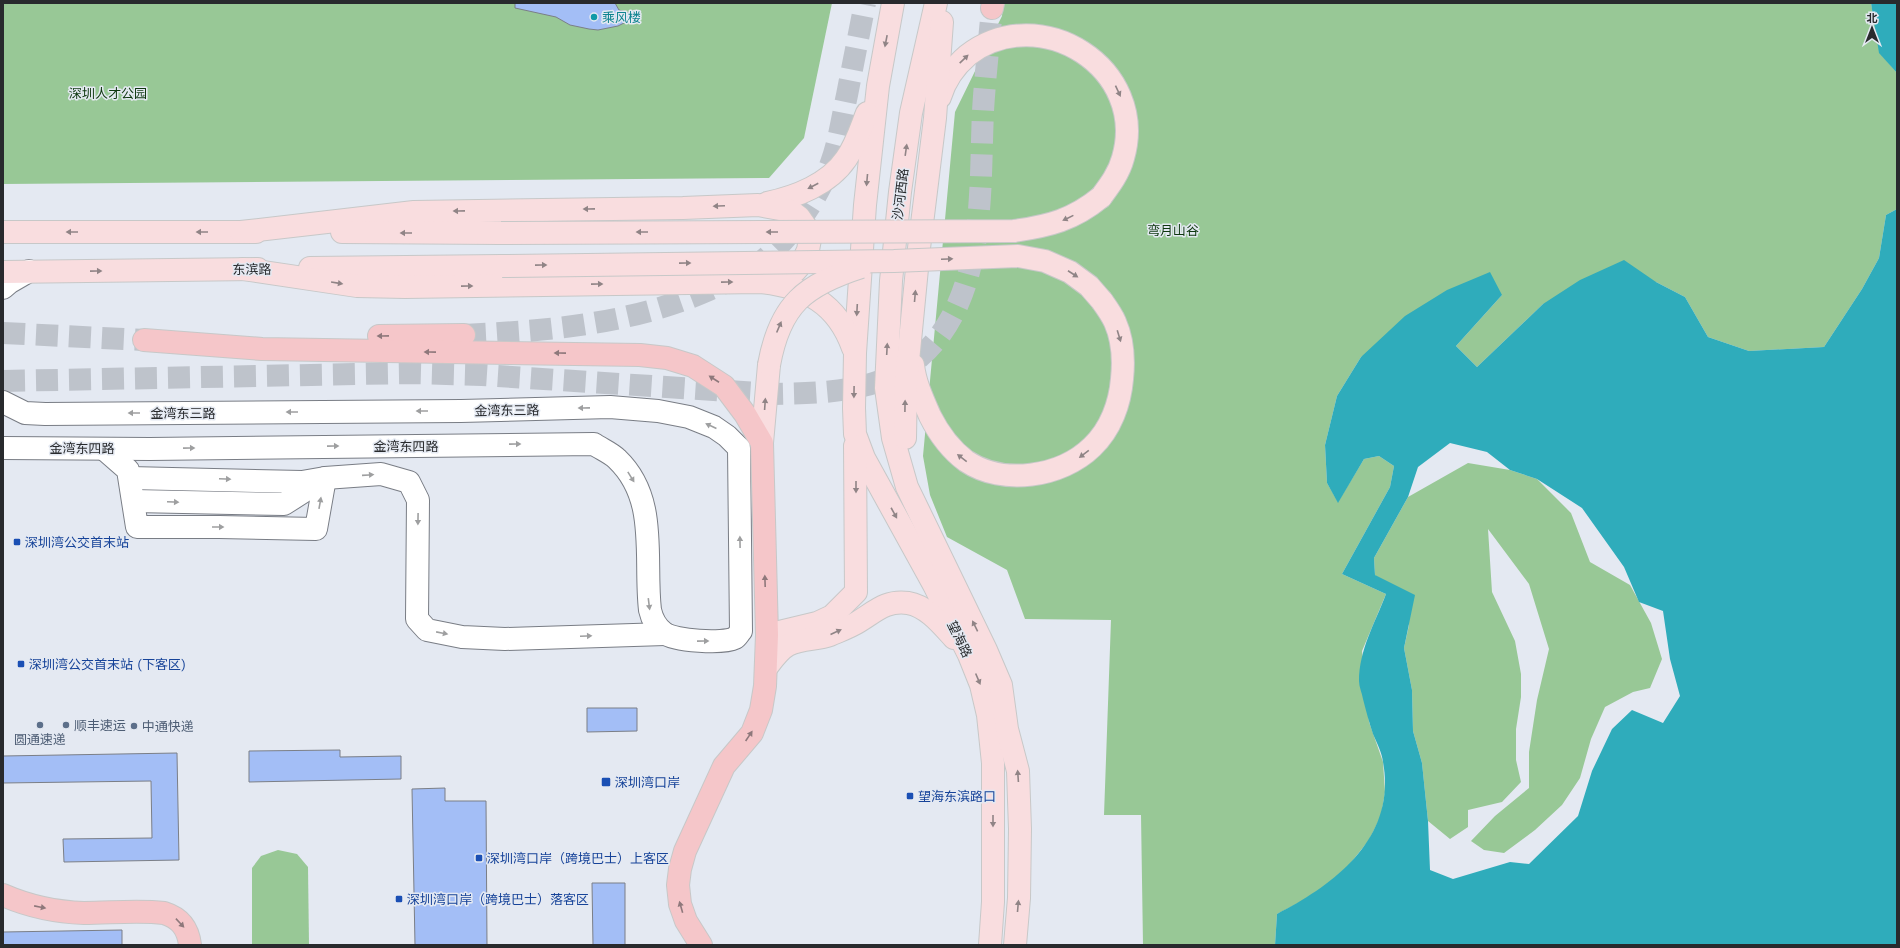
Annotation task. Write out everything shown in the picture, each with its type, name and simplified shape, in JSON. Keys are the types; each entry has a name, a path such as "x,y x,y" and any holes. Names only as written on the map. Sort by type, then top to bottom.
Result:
{"highway":[{"path":"464,335 144,340 262,349 599,353 640,355 667,358 693,366 724,386 745,414 762,443 767,667 761,710 752,733 724,766 685,851 680,869 678,885 680,904 686,921 701,945"},
{"path":"3,895 37,907 61,911 82,913 164,913 174,916 181,923 187,932 190,945"}],"main road":[{"path":"855,353 865,205 878,86 893,3"},
{"name":"沙河西路","path":"886,388 891,281 900,192 911,113 936,3"},
{"path":"908,487 904,408 919,248 935,118 944,3"},
{"path":"3,232 501,233 1014,230 1038,228 1063,221 1085,210 1101,197 1115,179 1123,159 1127,139 1126,117 1121,95 1111,77 1099,61 1066,40 1044,33 1019,32 998,36 978,46 961,60 950,75 942,92 935,118"},
{"path":"241,232 414,212 675,208 758,205 789,198 816,185 835,172 847,158 878,86"},
{"path":"758,205 791,210 799,216 806,227 810,239 808,250 802,263 795,271 784,277 760,282"},
{"path":"762,443 769,365 773,341 781,322 794,305 813,287 836,275 863,266 894,261 1018,256 1045,261 1070,272 1089,286 1115,322 1121,342 1124,365 1121,389 1115,412 1106,430 1093,447 1075,460 1054,470 1028,476 1006,475 986,470 967,461 953,450 942,438 934,424 918,387 914,369 911,335"},
{"name":"东滨路","path":"3,272 894,261"},
{"path":"243,269 357,286 397,287 760,282 790,287 803,291 818,299 840,320 848,334 855,353"},
{"name":"望海路","path":"855,353 855,434 864,458 934,585 968,655 981,685 988,715 993,763 993,902 990,945"},
{"name":"望海路","path":"886,388 893,438 908,487 986,650 1001,685 1007,729 1018,771 1020,829 1019,890 1015,945"},
{"path":"767,635 801,628 832,616 856,592 855,434"},
{"path":"767,667 777,654 788,645 803,640 828,636 858,622 879,607 897,603 909,603 922,608 941,624 968,655"},
{"path":"766,608 775,618 786,624 801,628"}],"street":[{"path":"3,288 29,271"},
{"name":"金湾东三路","path":"3,402 25,413 45,414 445,411 610,407 658,411 689,417 714,427 727,436 739,448 741,631 736,638 707,641 683,640 665,634"},
{"name":"金湾东四路","path":"3,448 594,444 616,458 631,476 641,495 647,517 650,610 652,619 665,634"},
{"path":"104,448 128,470 137,527 316,529 325,478"},
{"path":"130,478 302,482 325,478 381,474 408,482 418,500 417,619 427,630 462,637 505,639 665,634"},
{"path":"134,501 284,504 325,478"}],"green space":[{"name":"深圳人才公园","path":"3,3 832,3 804,138 769,178 3,184"},
{"name":"弯月山谷","path":"1003,3 1871,3 1880,53 1897,73 1897,209 1886,215 1879,258 1862,289 1824,347 1749,351 1708,337 1685,297 1656,282 1543,304 1477,367 1456,346 1502,295 1361,357 1337,396 1325,445 1327,483 1338,502 1364,459 1379,456 1394,466 1390,487 1342,574 1386,594 1362,651 1369,722 1383,762 1385,792 1381,816 1369,840 1349,865 1328,884 1302,901 1277,914 1275,945 1143,945 1141,815 1104,815 1111,620 1025,619 1007,570 947,537 930,495 923,456 955,112 1002,16"},
{"path":"1468,463 1510,470 1537,479 1571,513 1590,562 1630,585 1651,623 1662,659 1650,688 1633,692 1605,707 1591,739 1580,778 1562,805 1535,830 1504,853 1484,850 1471,841 1495,816 1529,788 1529,752 1537,700 1549,649 1529,584 1488,529 1492,592 1515,641 1521,674 1521,697 1516,729 1516,760 1521,782 1502,802 1468,810 1468,827 1450,839 1428,821 1422,763 1413,731 1412,690 1404,648 1409,625 1375,575 1374,558 1408,497"},
{"path":"278,850 297,854 308,867 309,945 252,945 252,868 261,856"}],"water":[{"path":"1871,3 1897,3 1897,73 1879,53"},
{"path":"1897,209 1897,945 1275,945 1277,914 1320,888 1340,872 1357,855 1371,835 1381,813 1385,789 1382,759 1370,725 1359,681 1365,647 1386,594 1342,574 1390,487 1394,466 1379,456 1364,459 1338,503 1327,483 1325,445 1337,396 1361,357 1405,316 1447,290 1490,272 1502,295 1456,346 1477,367 1543,304 1580,280 1624,260 1656,282 1685,297 1708,337 1749,351 1824,347 1862,289 1879,258 1886,215","holes":["1450,443 1487,452 1510,470 1537,479 1582,508 1624,567 1639,602 1663,611 1670,659 1680,696 1663,723 1632,710 1612,729 1592,771 1578,816 1529,864 1510,862 1453,879 1430,870 1428,821 1422,763 1413,731 1412,690 1404,648 1415,595 1375,575 1374,558 1408,497 1418,467"]}],"building":[{"name":"乘风楼","path":"515,3 615,3 619,10 638,16 618,26 598,30 570,25 556,17 515,8"},
{"path":"587,708 637,708 637,731 587,732"},
{"path":"340,750 340,757 401,756 401,779 249,782 249,751"},
{"path":"177,753 179,860 64,862 63,839 152,838 151,781 3,783 3,756"},
{"path":"445,788 445,801 486,801 487,945 415,945 412,789"},
{"path":"592,883 625,883 625,945 593,945"},
{"path":"122,930 122,945 3,945 3,932"}],"tunnel":[{"path":"464,335 558,328 589,324 650,311 680,302 709,290 743,273 762,261 794,229 819,191 831,163 840,129 865,3"},
{"path":"3,381 409,373 482,375 774,394 825,392 859,387 876,382 906,368 933,344 952,316 965,285 974,251 978,216 981,180 983,111 992,8"},
{"path":"3,333 144,340"}],"place":[{"name":"乘风楼","path":"594,17"},
{"name":"深圳湾公交首末站","path":"17,542"},
{"name":"深圳湾公交首末站 (下客区)","path":"21,664"},
{"name":"圆通速递","path":"40,725"},
{"name":"顺丰速运","path":"66,725"},
{"name":"中通快递","path":"134,726"},
{"name":"深圳湾口岸","path":"606,782"},
{"name":"望海东滨路口","path":"910,796"},
{"name":"深圳湾口岸（跨境巴士）上客区","path":"479,858"},
{"name":"深圳湾口岸（跨境巴士）落客区","path":"399,899"}]}
